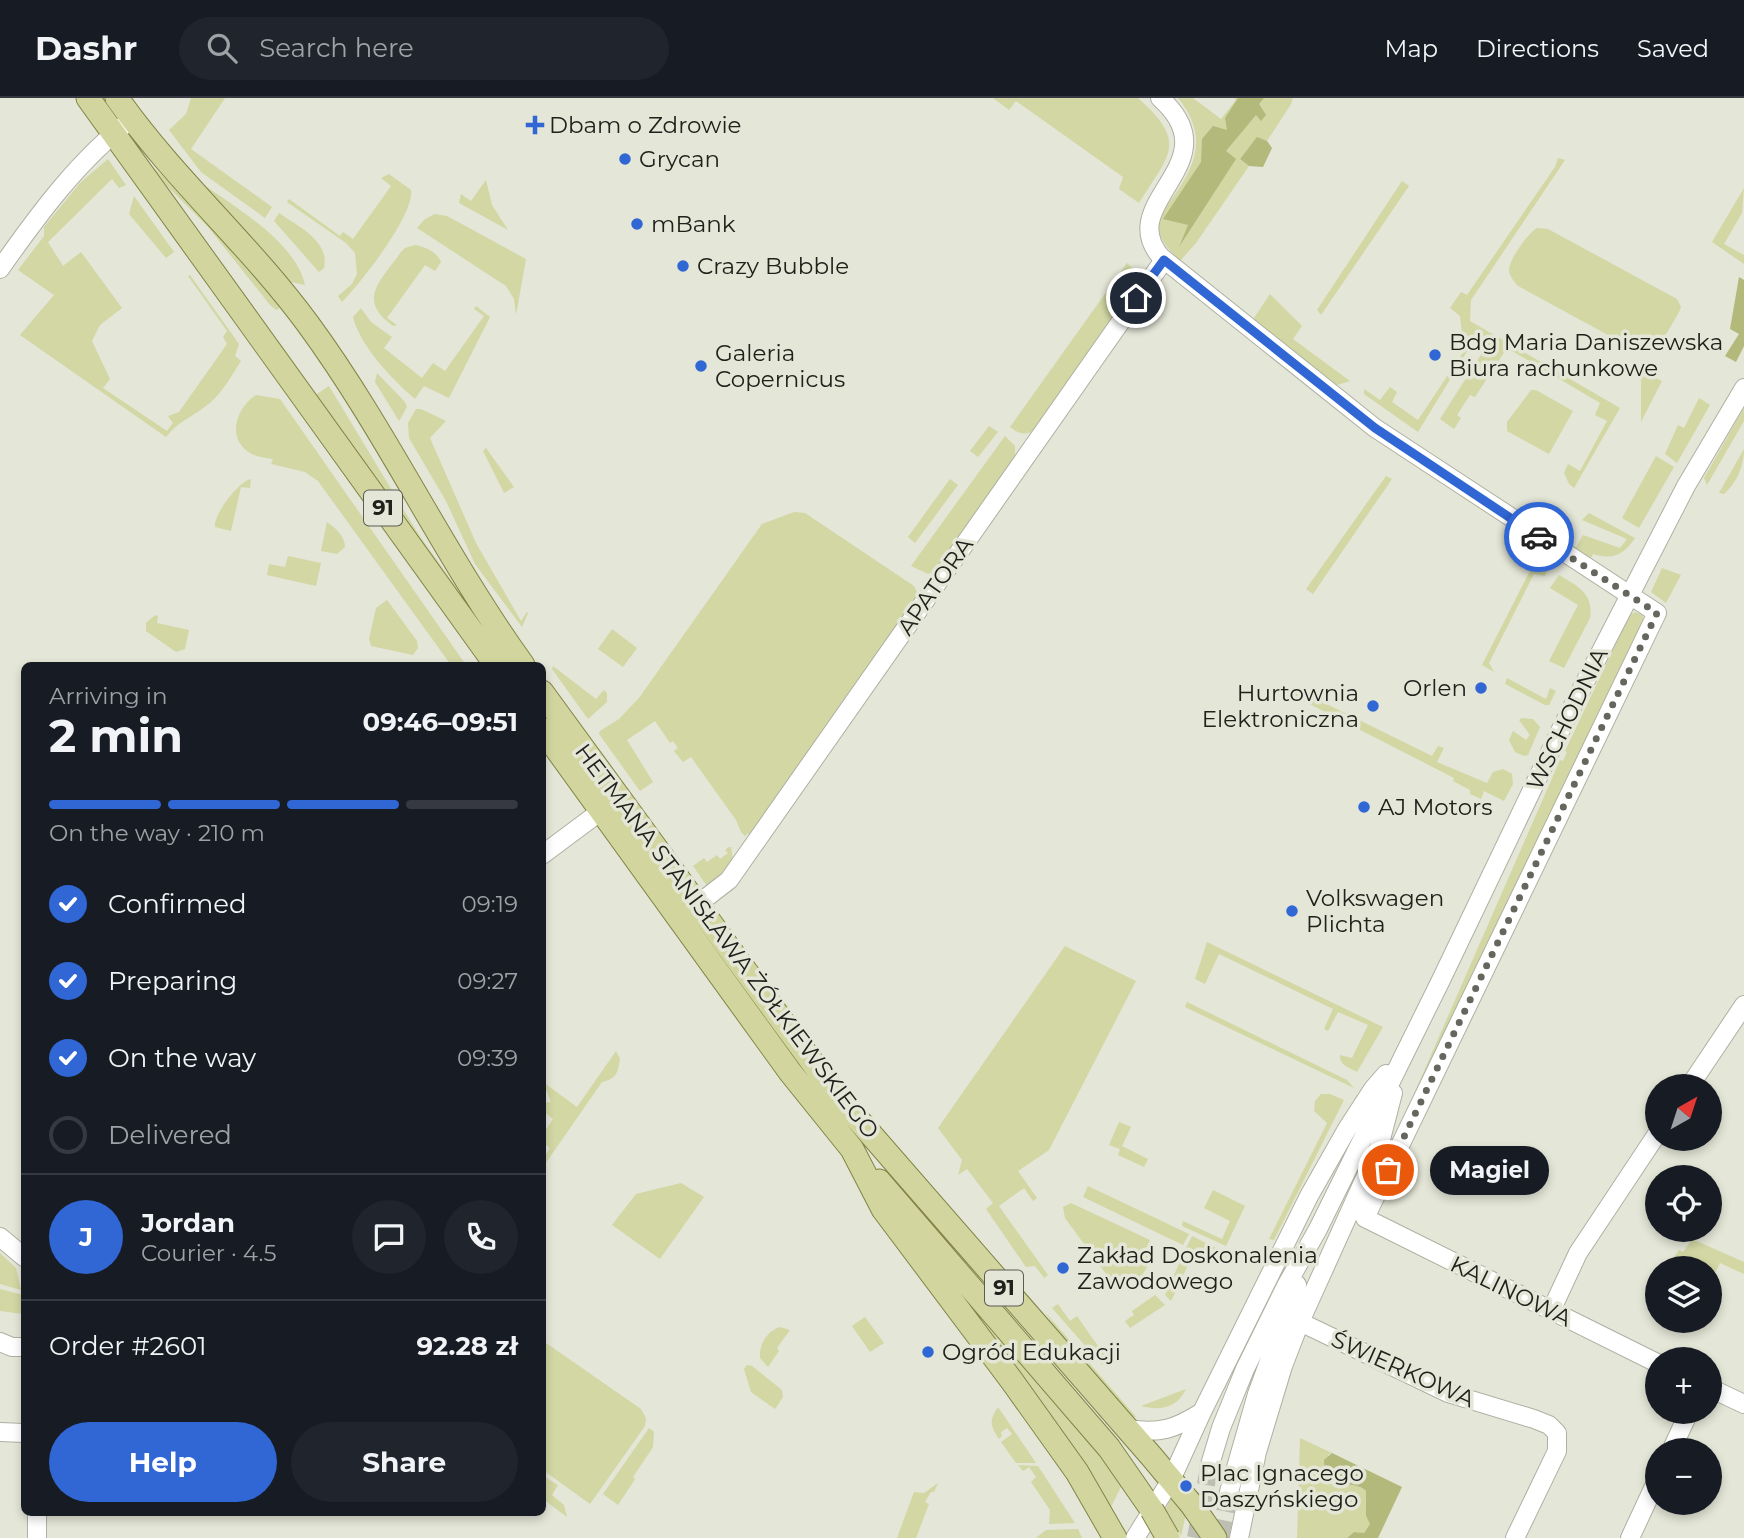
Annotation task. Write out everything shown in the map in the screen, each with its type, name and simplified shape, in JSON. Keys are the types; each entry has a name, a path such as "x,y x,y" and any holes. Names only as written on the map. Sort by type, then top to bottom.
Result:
{"main road":[{"name":"91","path":"88,98 494,662"},
{"name":"91","path":"117,98 307,323 348,383 466,580 521,662"},
{"name":"HETMANA STANISŁAWA ŻÓŁKIEWSKIEGO","path":"546,697 834,1092 1128,1429 1215,1538"},
{"name":"HETMANA STANISŁAWA ŻÓŁKIEWSKIEGO","path":"546,735 790,1072 852,1149 883,1209 1041,1421 1085,1485 1115,1538"},
{"path":"852,1149 1109,1448 1168,1538"}],"street":[{"path":"1160,98 1180,122 1184,148 1179,166 1155,205 1149,221 1151,240 1156,252 1375,428 1629,595"},
{"path":"0,269 44,206 114,133 132,119"},
{"name":"APATORA","path":"679,918 729,880 1164,260"},
{"name":"WSCHODNIA","path":"1209,1468 1221,1428 1245,1369 1318,1229 1563,725 1686,486 1744,388"},
{"name":"KALINOWA","path":"1629,595 1657,613 1365,1218 1645,1357"},
{"path":"546,852 601,811"},
{"path":"1698,1074 1744,1004"},
{"name":"WSCHODNIA","path":"1239,1538 1259,1441 1276,1387 1300,1322 1379,1147 1403,1056"},
{"name":"WSCHODNIA","path":"1135,1538 1171,1480 1309,1196 1373,1089 1403,1056"},
{"path":"1551,1311 1578,1253 1645,1152"},
{"name":"WSCHODNIA","path":"1229,1492 1261,1383 1318,1229"},
{"path":"0,1237 21,1254"},
{"name":"ŚWIERKOWA","path":"1300,1322 1461,1399 1534,1419 1549,1425 1557,1433 1557,1451 1515,1538"},
{"path":"0,1342 21,1347"},
{"path":"1722,1394 1744,1404"},
{"path":"1128,1429 1167,1430 1202,1412"},
{"path":"0,1432 21,1433"},
{"path":"1630,1538 1645,1506"},
{"path":"37,1516 37,1538"}],"green space":[{"path":"191,98 225,98 191,149 272,207 265,218 201,172 169,130 186,114"},
{"path":"993,98 1138,98 1164,126 1169,149 1159,172 1139,203 1119,189 1123,177 1016,101 1009,110"},
{"path":"1178,98 1193,98 1221,119 1236,100 1234,98 1293,98 1267,141 1257,138 1240,159 1249,166 1196,243 1180,261 1163,240 1158,225 1162,213 1189,171 1196,148 1193,124"},
{"path":"1238,98 1264,98 1259,104 1266,115 1261,121 1256,115 1226,151 1236,159 1179,247 1188,225 1163,219 1201,162 1202,139 1213,126 1227,130 1225,118"},
{"path":"1257,137 1267,141 1272,148 1263,167 1249,166 1240,159"},
{"path":"1558,158 1565,160 1471,300 1470,321 1620,408 1574,488 1564,473 1568,464 1580,471 1607,421 1595,415 1600,403 1507,348 1475,397 1470,395 1457,415 1461,418 1454,429 1440,419 1486,347 1474,340 1418,432 1364,394 1364,389 1380,400 1390,387 1397,392 1392,402 1418,420 1464,351 1460,316 1450,308 1461,292 1467,295 1555,167"},
{"path":"108,159 126,185 119,188 112,179 48,242 63,266 81,252 122,308 100,325 92,341 110,379 103,388 167,431 173,423 168,416 179,412 227,344 223,337 227,331 188,276 190,275 239,344 235,356 241,361 227,383 211,402 166,437 20,335 54,295 18,270 44,236 44,227 80,183"},
{"path":"149,163 185,197 280,305 279,309 276,310 270,305 208,227 159,178"},
{"path":"389,174 411,190 410,201 385,248 342,302 338,296 352,284 357,274 355,253 346,243 287,202 289,199 340,236 343,232 353,239 391,186 381,178"},
{"path":"486,180 492,205 508,230 459,203 461,194 471,201"},
{"path":"1402,181 1409,186 1321,315 1317,310"},
{"path":"200,182 262,226 277,240 299,269 305,285 286,281"},
{"path":"1744,188 1742,213 1724,244 1744,255 1744,264 1712,242"},
{"path":"134,196 174,252 166,258 129,214"},
{"path":"279,213 318,242 325,258 324,268 319,272 274,221"},
{"path":"435,214 447,216 526,259 516,315 514,299 506,286 417,228 425,219"},
{"path":"1537,228 1548,229 1677,299 1681,307 1679,312 1653,349 1641,353 1518,286 1510,275 1510,266 1519,248"},
{"path":"415,245 430,250 441,262 435,271 425,265 387,318 397,325 393,326 376,307 376,290 401,252"},
{"path":"1127,263 1142,277 1035,430 1025,434 1010,427"},
{"path":"1739,277 1744,280 1744,346 1736,362 1725,356 1739,334 1730,329"},
{"path":"1270,294 1302,326 1293,339 1350,381 1334,386 1252,321"},
{"path":"476,306 490,317 449,398 424,386 415,399 387,372 370,350 353,317 361,308 371,322 392,337 384,348 422,378 433,363 445,371 484,316 474,309"},
{"path":"1641,370 1662,381 1641,422"},
{"path":"377,373 405,402 407,407 399,421 375,382"},
{"path":"329,386 419,535 502,651 500,653 314,396"},
{"path":"1531,390 1536,390 1573,411 1549,454 1507,431 1507,422"},
{"path":"256,395 280,399 464,662 449,662 318,481 305,472 271,464 273,459 250,453 243,447 238,439 236,423 243,407"},
{"path":"1699,398 1710,405 1677,463 1665,454 1678,425 1684,428"},
{"path":"1744,408 1744,421 1707,485 1704,478"},
{"path":"416,409 446,421 430,438 476,543 521,621 528,613 522,627 475,564 446,501 409,438 408,423"},
{"path":"989,426 998,432 978,457 970,451"},
{"path":"1005,436 1015,446 1015,457 937,570 928,574 911,566"},
{"path":"486,448 514,487 504,493 483,451"},
{"path":"1744,449 1743,461 1736,479 1729,490 1724,494 1719,493"},
{"path":"1656,456 1674,467 1639,528 1622,518"},
{"path":"1386,476 1392,479 1313,594 1306,589"},
{"path":"251,479 250,488 241,487 231,531 215,527 218,515 228,499 240,486"},
{"path":"950,479 958,485 915,543 908,537"},
{"path":"794,512 805,513 914,586 917,598 750,836 748,833 745,836 691,757 683,762 674,751 678,748 673,741 670,743 655,721 627,740 653,782 640,791 599,734 619,719 639,698 762,524"},
{"path":"1589,513 1635,538 1617,555 1593,554 1590,560 1574,551 1583,535 1620,548 1627,539 1582,520"},
{"path":"327,522 345,543 345,547 337,554 321,551"},
{"path":"1539,553 1551,562 1545,576 1534,574 1489,663 1494,672 1482,665"},
{"path":"288,556 321,563 316,586 267,575 269,564 285,567"},
{"path":"1662,568 1681,575 1666,603 1651,592"},
{"path":"1559,575 1583,591 1591,609 1590,618 1564,668 1549,661 1578,605 1550,588"},
{"path":"387,600 417,641 418,648 413,655 371,646 369,639 376,608"},
{"path":"1635,612 1645,620 1382,1167 1560,760 1563,761 1567,752 1565,751 1629,616"},
{"path":"155,615 158,616 157,623 189,630 185,649 176,652 146,631 146,623"},
{"path":"612,629 637,648 623,667 598,649"},
{"path":"553,666 596,699 604,690 607,693 607,702 588,719 552,669"},
{"path":"1507,678 1546,699 1550,688 1556,691 1549,705 1545,705 1505,684"},
{"path":"1298,690 1432,756 1438,746 1444,748 1437,762 1487,783 1493,772 1503,769 1512,774 1513,784 1504,801 1484,791 1481,799 1453,781 1454,778 1294,696"},
{"path":"1533,719 1540,727 1528,755 1524,756 1515,752 1509,740 1513,731 1526,740 1530,735 1519,720"},
{"path":"729,847 733,860 719,879 707,886 693,866 704,858 707,862 717,855 720,859 728,853 725,850"},
{"path":"1207,942 1383,1027 1357,1072 1343,1064 1340,1055 1352,1058 1368,1025 1338,1012 1328,1031 1324,1029 1333,1009 1219,954 1205,984 1195,979"},
{"path":"1065,946 1136,981 1049,1150 1018,1171 1037,1198 1033,1201 1024,1188 999,1206 1048,1275 1044,1278 1035,1266 1026,1267 986,1209 993,1203 967,1169 958,1175 962,1160 938,1128"},
{"path":"1187,1002 1347,1080 1354,1088 1185,1007"},
{"path":"616,1051 620,1059 616,1075 602,1082 546,1163 546,1154 550,1148 546,1145 546,1130 553,1119 546,1113 546,1103 551,1102 546,1084 577,1107"},
{"path":"1321,1094 1330,1094 1344,1100 1274,1240 1269,1239 1327,1123 1314,1111 1315,1101"},
{"path":"1119,1122 1131,1127 1122,1146 1148,1159 1144,1167 1118,1155 1120,1149 1109,1145"},
{"path":"681,1183 704,1197 660,1259 612,1225 636,1194"},
{"path":"1088,1186 1189,1234 1183,1245 1083,1197"},
{"path":"1213,1190 1245,1206 1226,1246 1182,1226 1183,1221 1222,1239 1230,1221 1204,1208"},
{"path":"1071,1203 1150,1240 1145,1251 1153,1255 1141,1276 1132,1281 1120,1276 1112,1282 1065,1218 1063,1207"},
{"path":"1192,1236 1228,1254 1224,1260 1197,1247 1192,1257 1183,1254"},
{"path":"1690,1242 1699,1242 1744,1262 1744,1274 1722,1264 1722,1256 1675,1256 1679,1250 1683,1252"},
{"path":"0,1253 16,1268 21,1290 0,1284"},
{"path":"1182,1257 1190,1261 1171,1301 1165,1295"},
{"path":"0,1289 21,1294 21,1314 0,1311"},
{"path":"1155,1295 1165,1305 1130,1328 1125,1321 1134,1315 1132,1311"},
{"path":"1058,1304 1070,1321 1077,1316 1100,1349 1113,1342 1122,1358 1102,1365 1052,1308"},
{"path":"1045,1312 1137,1418 1123,1411 1065,1343"},
{"path":"976,1313 1109,1466 1122,1485 1111,1507"},
{"path":"865,1317 884,1343 870,1352 852,1326"},
{"path":"780,1327 790,1330 768,1367 760,1358 761,1348 768,1335"},
{"path":"546,1343 641,1409 646,1418 645,1426 590,1504 546,1472"},
{"path":"747,1365 782,1390 783,1397 775,1409 751,1392 744,1369"},
{"path":"1186,1389 1178,1400 1168,1406 1141,1406"},
{"path":"998,1407 1036,1463 1016,1463 1001,1442 1012,1434 1007,1428 1001,1432 999,1439 994,1430 992,1420"},
{"path":"649,1428 654,1432 653,1447 618,1505 603,1494"},
{"path":"1300,1438 1332,1453 1328,1455 1348,1485 1354,1484 1366,1491 1366,1516 1370,1524 1364,1533 1354,1532 1347,1538 1297,1538"},
{"path":"1332,1453 1402,1487 1378,1538 1347,1538 1354,1532 1364,1533 1370,1524 1366,1516 1366,1491 1329,1477 1325,1471 1324,1460"},
{"path":"1018,1465 1038,1466 1075,1523 1049,1524 1050,1510 1031,1482 1036,1477 1029,1467 1023,1471"},
{"path":"546,1478 558,1485 552,1495 564,1505 567,1517 546,1501"},
{"path":"938,1483 925,1502 929,1504 916,1538 897,1538 914,1492 924,1493"},
{"path":"1171,1497 1186,1514 1181,1536 1166,1509"},
{"path":"1078,1529 1082,1538 1036,1538 1046,1530"}],"tunnel":[{"path":"1196,1538 1209,1468"},
{"path":"1220,1538 1229,1492"}],"way so far":[{"path":"1388,1170 1657,613 1539,537"}],"place":[{"name":"Dbam o Zdrowie","path":"535,125"},
{"name":"Grycan","path":"625,159"},
{"name":"mBank","path":"637,224"},
{"name":"Crazy Bubble","path":"683,266"},
{"name":"Bdg Maria Daniszewska Biura rachunkowe","path":"1435,355"},
{"name":"Galeria Copernicus","path":"701,366"},
{"name":"Orlen","path":"1481,688"},
{"name":"Hurtownia Elektroniczna","path":"1373,706"},
{"name":"AJ Motors","path":"1364,807"},
{"name":"Volkswagen Plichta","path":"1292,911"},
{"name":"Magiel","path":"1388,1170"},
{"name":"Zakład Doskonalenia Zawodowego","path":"1063,1268"},
{"name":"Ogród Edukacji","path":"928,1352"},
{"name":"Plac Ignacego Daszyńskiego","path":"1186,1486"}],"route":[{"path":"1136,298 1164,260 1375,428 1539,537"}]}
